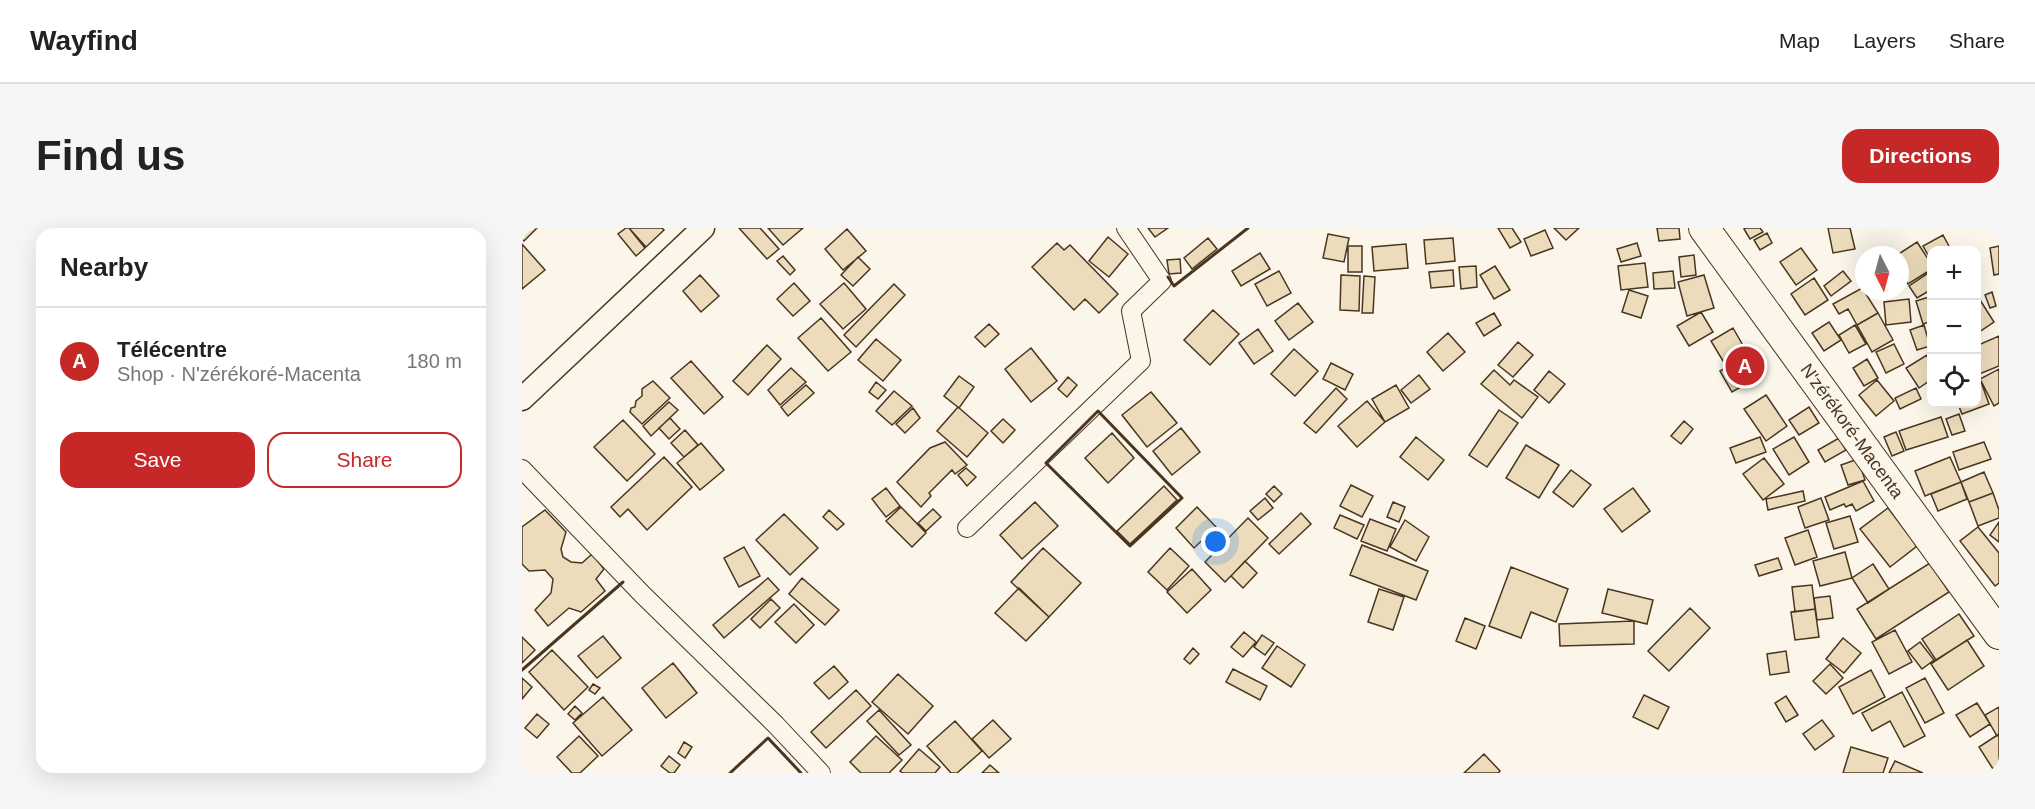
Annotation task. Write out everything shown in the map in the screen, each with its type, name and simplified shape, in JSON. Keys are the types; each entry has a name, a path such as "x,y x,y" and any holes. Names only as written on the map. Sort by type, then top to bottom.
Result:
{"highway":[{"name":"N'zérékoré-Macenta","path":"1704,228 1999,634"}],"street":[{"path":"522,399 703,228"},
{"path":"967,528 1141,361 1131,311 1162,281 1126,228"},
{"path":"522,469 642,594 776,725 821,773"}],"building":[{"path":"522,228 537,228 524,241"},
{"path":"629,228 645,248 636,256 618,234"},
{"path":"629,228 662,228 664,230 646,247"},
{"path":"739,228 760,228 779,249 767,259"},
{"path":"768,228 803,228 783,245"},
{"path":"1148,228 1168,228 1155,237"},
{"path":"1498,228 1512,228 1521,242 1510,248"},
{"path":"1554,228 1579,228 1566,240"},
{"path":"1657,228 1679,228 1680,239 1659,241"},
{"path":"1760,228 1763,232 1750,239 1744,229"},
{"path":"1828,228 1850,228 1855,249 1833,253"},
{"path":"847,229 866,251 843,270 825,249"},
{"path":"1545,230 1553,248 1531,256 1524,239"},
{"path":"1767,233 1772,243 1760,250 1754,240"},
{"path":"1328,234 1349,238 1344,262 1323,258"},
{"path":"1943,235 1949,246 1927,246 1927,253 1923,246"},
{"path":"1108,237 1128,254 1109,277 1089,261"},
{"path":"1208,238 1217,249 1192,269 1184,258"},
{"path":"1453,238 1455,261 1426,264 1424,240"},
{"path":"1917,242 1927,257 1927,272 1909,283 1909,247"},
{"path":"1057,243 1064,250 1070,245 1118,294 1099,313 1085,299 1074,310 1032,267"},
{"path":"1637,243 1641,256 1621,262 1617,249"},
{"path":"522,244 545,270 522,289"},
{"path":"1406,244 1408,268 1374,271 1372,247"},
{"path":"1348,246 1362,246 1362,272 1348,272"},
{"path":"1999,246 1999,274 1994,275 1990,248"},
{"path":"1801,248 1817,270 1796,285 1780,262"},
{"path":"1260,253 1270,269 1241,286 1232,271"},
{"path":"1694,255 1696,275 1681,277 1679,257"},
{"path":"783,256 795,270 790,275 777,261"},
{"path":"858,257 870,269 853,286 841,275"},
{"path":"1180,259 1181,273 1169,274 1167,260"},
{"path":"1645,263 1648,287 1621,290 1618,266"},
{"path":"1476,266 1477,287 1461,289 1459,267"},
{"path":"1495,266 1510,290 1494,299 1480,275"},
{"path":"1453,270 1454,286 1431,288 1429,272"},
{"path":"1279,271 1291,293 1267,306 1255,284"},
{"path":"1673,271 1675,288 1654,289 1653,273"},
{"path":"1843,271 1851,281 1831,296 1824,286"},
{"path":"1927,274 1927,292 1917,298 1909,286"},
{"path":"700,275 719,296 701,312 683,291"},
{"path":"1341,275 1360,276 1359,311 1340,310"},
{"path":"1704,275 1714,308 1687,316 1678,282"},
{"path":"1364,276 1375,277 1373,313 1362,313"},
{"path":"1814,278 1828,300 1805,315 1791,294"},
{"path":"794,283 810,301 793,316 777,299"},
{"path":"844,283 866,309 843,329 820,304"},
{"path":"894,284 905,295 856,347 844,335"},
{"path":"1629,290 1648,296 1641,318 1622,312"},
{"path":"1855,292 1855,300 1870,300 1878,313 1857,325 1848,309 1839,314 1833,304"},
{"path":"1992,292 1996,306 1990,308 1985,295"},
{"path":"1927,298 1927,323 1923,324 1916,301"},
{"path":"1909,299 1911,322 1886,325 1884,302"},
{"path":"1981,302 1994,322 1981,331"},
{"path":"1298,303 1313,322 1289,340 1275,321"},
{"path":"1213,310 1239,334 1210,365 1184,340"},
{"path":"1701,312 1713,332 1689,346 1677,326"},
{"path":"1494,313 1501,325 1484,336 1476,323"},
{"path":"1878,313 1893,340 1872,352 1857,325"},
{"path":"821,318 851,352 828,371 798,338"},
{"path":"1829,322 1841,340 1824,351 1812,333"},
{"path":"989,324 999,334 985,347 975,337"},
{"path":"1855,325 1866,344 1849,353 1839,335"},
{"path":"1924,325 1927,347 1917,350 1910,330"},
{"path":"1733,328 1745,349 1723,361 1711,341"},
{"path":"1258,329 1273,351 1254,364 1239,343"},
{"path":"1448,333 1465,352 1443,371 1427,352"},
{"path":"1999,336 1999,366 1981,373 1981,354 1981,344"},
{"path":"876,339 901,360 883,381 858,360"},
{"path":"1518,342 1533,355 1513,377 1498,365"},
{"path":"1894,344 1904,364 1886,373 1876,352"},
{"path":"767,345 781,359 748,395 733,381"},
{"path":"1031,348 1057,381 1031,402 1005,369"},
{"path":"1294,349 1318,371 1295,396 1271,374"},
{"path":"1748,355 1760,376 1732,392 1720,371"},
{"path":"1927,355 1927,382 1919,388 1906,368"},
{"path":"1867,359 1878,378 1864,386 1853,368"},
{"path":"691,361 723,397 704,414 671,378"},
{"path":"1331,363 1353,374 1345,390 1323,379"},
{"path":"791,368 806,382 780,405 768,390"},
{"path":"1999,369 1999,403 1994,406 1981,381 1981,378"},
{"path":"1494,370 1510,385 1514,380 1538,397 1522,418 1481,384"},
{"path":"1549,371 1565,384 1549,403 1534,390"},
{"path":"1419,375 1430,389 1411,403 1401,390"},
{"path":"959,376 974,387 959,408 944,396"},
{"path":"1068,377 1077,385 1067,397 1058,389"},
{"path":"1877,380 1894,401 1876,416 1859,395"},
{"path":"653,381 670,398 642,424 630,412 631,408 635,407 636,401 642,396 642,389"},
{"path":"876,382 886,390 878,399 869,392"},
{"path":"1981,382 1989,404 1981,407"},
{"path":"806,385 814,393 788,416 781,407"},
{"path":"1396,385 1409,408 1385,422 1372,399"},
{"path":"1336,388 1347,399 1316,433 1304,423"},
{"path":"1916,388 1921,399 1900,409 1895,398"},
{"path":"894,391 912,406 892,425 876,411"},
{"path":"1151,392 1177,423 1147,447 1122,415"},
{"path":"1766,395 1787,426 1766,441 1744,409"},
{"path":"1367,401 1385,422 1357,447 1338,426"},
{"path":"669,402 678,410 651,436 643,426"},
{"path":"958,407 988,433 967,457 937,431"},
{"path":"1809,407 1819,423 1799,435 1789,420"},
{"path":"913,408 920,418 905,433 896,424"},
{"path":"1960,408 1978,408 1962,414"},
{"path":"1499,410 1518,423 1487,467 1469,455"},
{"path":"1959,414 1965,431 1952,435 1946,419"},
{"path":"1941,417 1948,437 1906,450 1899,431"},
{"path":"670,418 680,429 669,439 659,428"},
{"path":"1003,419 1015,430 1003,443 991,431"},
{"path":"623,420 655,454 627,481 594,447"},
{"path":"1684,421 1693,429 1681,444 1671,436"},
{"path":"1181,428 1200,452 1172,475 1153,451"},
{"path":"685,430 698,445 684,457 671,443"},
{"path":"1896,432 1904,451 1892,456 1884,437"},
{"path":"1112,433 1134,458 1108,483 1085,458"},
{"path":"1416,437 1444,460 1428,480 1400,457"},
{"path":"1760,437 1766,452 1736,463 1730,448"},
{"path":"1794,437 1809,462 1789,475 1773,449"},
{"path":"1839,438 1846,450 1825,462 1818,450"},
{"path":"945,442 967,465 955,474 952,470 929,493 931,496 921,507 897,482 930,448"},
{"path":"1984,442 1991,459 1959,470 1953,452"},
{"path":"701,443 724,470 700,490 677,463"},
{"path":"1526,445 1559,465 1539,498 1506,478"},
{"path":"664,457 692,487 647,530 628,509 620,517 611,507"},
{"path":"1950,457 1961,482 1925,496 1915,471"},
{"path":"1764,458 1784,484 1763,500 1743,474"},
{"path":"1858,459 1865,480 1848,485 1841,465"},
{"path":"966,468 976,477 967,486 958,475"},
{"path":"1571,470 1591,485 1573,507 1553,492"},
{"path":"1984,472 1993,493 1969,502 1961,482"},
{"path":"1863,481 1874,501 1856,511 1852,504 1846,507 1844,504 1830,510 1825,497"},
{"path":"1961,482 1967,499 1938,511 1931,494"},
{"path":"1351,485 1373,496 1362,517 1340,506"},
{"path":"1164,486 1177,500 1130,544 1117,531"},
{"path":"1274,486 1282,494 1274,502 1266,494"},
{"path":"886,488 900,506 886,517 872,499"},
{"path":"1633,488 1650,511 1622,532 1604,509"},
{"path":"1803,491 1805,501 1768,510 1766,499"},
{"path":"1993,493 1999,510 1999,518 1978,526 1969,502"},
{"path":"1265,498 1273,508 1258,520 1250,511"},
{"path":"1821,498 1829,520 1805,528 1798,507"},
{"path":"1035,502 1058,526 1022,559 1000,535"},
{"path":"1393,502 1405,507 1399,522 1387,517"},
{"path":"901,507 926,533 912,547 886,521"},
{"path":"1197,507 1216,527 1194,548 1176,528"},
{"path":"1888,508 1917,546 1890,567 1860,529"},
{"path":"933,509 941,517 926,531 918,523"},
{"path":"545,510 566,532 561,549 563,557 571,562 582,563 592,554 604,569 596,579 605,591 581,612 569,608 548,626 535,610 551,593 553,579 545,570 529,571 522,564 522,527"},
{"path":"829,510 844,524 837,530 823,517"},
{"path":"1301,513 1311,524 1279,554 1269,544"},
{"path":"784,514 818,548 790,575 756,540"},
{"path":"1340,515 1364,525 1357,539 1334,528"},
{"path":"1850,516 1858,542 1834,549 1826,523"},
{"path":"1248,518 1268,538 1225,582 1205,562"},
{"path":"1370,519 1396,529 1387,551 1361,541"},
{"path":"1405,520 1429,537 1416,561 1390,547"},
{"path":"1999,522 1999,542 1990,535"},
{"path":"1978,527 1999,553 1999,583 1995,586 1960,541"},
{"path":"1808,530 1817,557 1795,565 1785,538"},
{"path":"1362,545 1428,571 1416,600 1350,575"},
{"path":"744,547 760,576 739,587 724,558"},
{"path":"1043,548 1081,583 1049,617 1011,582"},
{"path":"1170,548 1189,566 1167,590 1148,572"},
{"path":"1845,552 1852,578 1820,586 1813,561"},
{"path":"1778,558 1782,569 1759,576 1755,565"},
{"path":"1245,561 1257,573 1243,588 1231,576"},
{"path":"1930,563 1949,592 1876,639 1857,609"},
{"path":"1873,564 1889,589 1868,603 1852,578"},
{"path":"1511,567 1568,589 1556,622 1531,612 1521,638 1489,626"},
{"path":"1192,569 1211,590 1187,613 1167,592"},
{"path":"768,578 779,590 724,638 713,625"},
{"path":"802,578 839,610 825,625 789,594"},
{"path":"1812,585 1815,609 1795,612 1792,587"},
{"path":"1019,588 1049,617 1026,641 995,613"},
{"path":"1379,589 1404,597 1393,630 1368,622"},
{"path":"1608,589 1653,600 1647,624 1602,613"},
{"path":"1830,596 1833,618 1817,620 1814,598"},
{"path":"771,599 780,608 760,628 751,619"},
{"path":"794,604 814,625 796,643 775,622"},
{"path":"1690,608 1710,628 1669,671 1648,651"},
{"path":"1815,609 1819,637 1795,640 1791,612"},
{"path":"1959,614 1974,636 1936,660 1922,639"},
{"path":"1465,618 1485,626 1476,649 1456,641"},
{"path":"1634,621 1634,644 1560,646 1559,624"},
{"path":"1895,630 1912,662 1889,674 1872,642"},
{"path":"1244,632 1256,642 1243,657 1231,647"},
{"path":"1262,635 1274,643 1265,655 1254,647"},
{"path":"603,636 621,658 597,678 578,656"},
{"path":"522,637 535,650 522,663"},
{"path":"1843,638 1861,653 1844,673 1826,659"},
{"path":"1967,640 1984,666 1948,690 1931,664"},
{"path":"1920,642 1934,660 1922,669 1908,651"},
{"path":"1277,646 1305,665 1291,687 1262,668"},
{"path":"1193,648 1199,654 1190,664 1184,659"},
{"path":"552,650 588,687 564,710 529,672"},
{"path":"1786,651 1789,672 1770,675 1767,654"},
{"path":"673,663 697,693 666,718 642,688"},
{"path":"1830,664 1843,678 1826,694 1813,681"},
{"path":"834,666 848,682 829,699 814,683"},
{"path":"1233,669 1267,686 1260,700 1226,682"},
{"path":"1871,670 1885,697 1853,714 1839,687"},
{"path":"898,674 933,706 908,734 872,702"},
{"path":"522,678 532,687 522,699"},
{"path":"1925,678 1944,713 1925,723 1906,688"},
{"path":"593,684 600,688 595,694 589,690"},
{"path":"856,690 871,706 826,748 811,732"},
{"path":"1902,692 1925,736 1904,747 1890,721 1872,731 1862,713"},
{"path":"1644,695 1669,707 1658,729 1633,717"},
{"path":"1786,696 1798,715 1786,722 1775,703"},
{"path":"603,697 632,730 602,756 573,723"},
{"path":"1977,703 1990,724 1970,737 1956,715"},
{"path":"575,706 582,713 575,720 568,714"},
{"path":"1999,707 1999,734 1997,736 1985,715"},
{"path":"879,710 911,745 899,755 867,721"},
{"path":"537,714 549,724 537,738 525,728"},
{"path":"993,720 1011,739 989,758 972,739"},
{"path":"1822,720 1834,736 1815,750 1803,734"},
{"path":"955,721 982,751 957,773 951,773 927,746"},
{"path":"1999,734 1999,765 1993,769 1979,747"},
{"path":"579,736 598,756 580,773 572,773 557,757"},
{"path":"876,736 902,760 889,773 861,773 850,762"},
{"path":"684,742 692,747 685,758 678,753"},
{"path":"1851,747 1888,758 1883,773 1843,773"},
{"path":"919,749 940,767 935,773 903,773 900,771"},
{"path":"1484,754 1500,771 1498,773 1464,773"},
{"path":"669,756 680,765 674,773 670,773 661,766"},
{"path":"1895,761 1923,773 1889,773"},
{"path":"990,765 999,773 982,773"}],"wall":[{"path":"1168,277 1174,286 1248,228"},
{"path":"1098,411 1182,498 1130,546 1046,463 1098,411"},
{"path":"522,670 623,582"},
{"path":"730,773 768,738 801,773"}],"place":[{"name":"Télécentre","path":"1745,366"}]}
